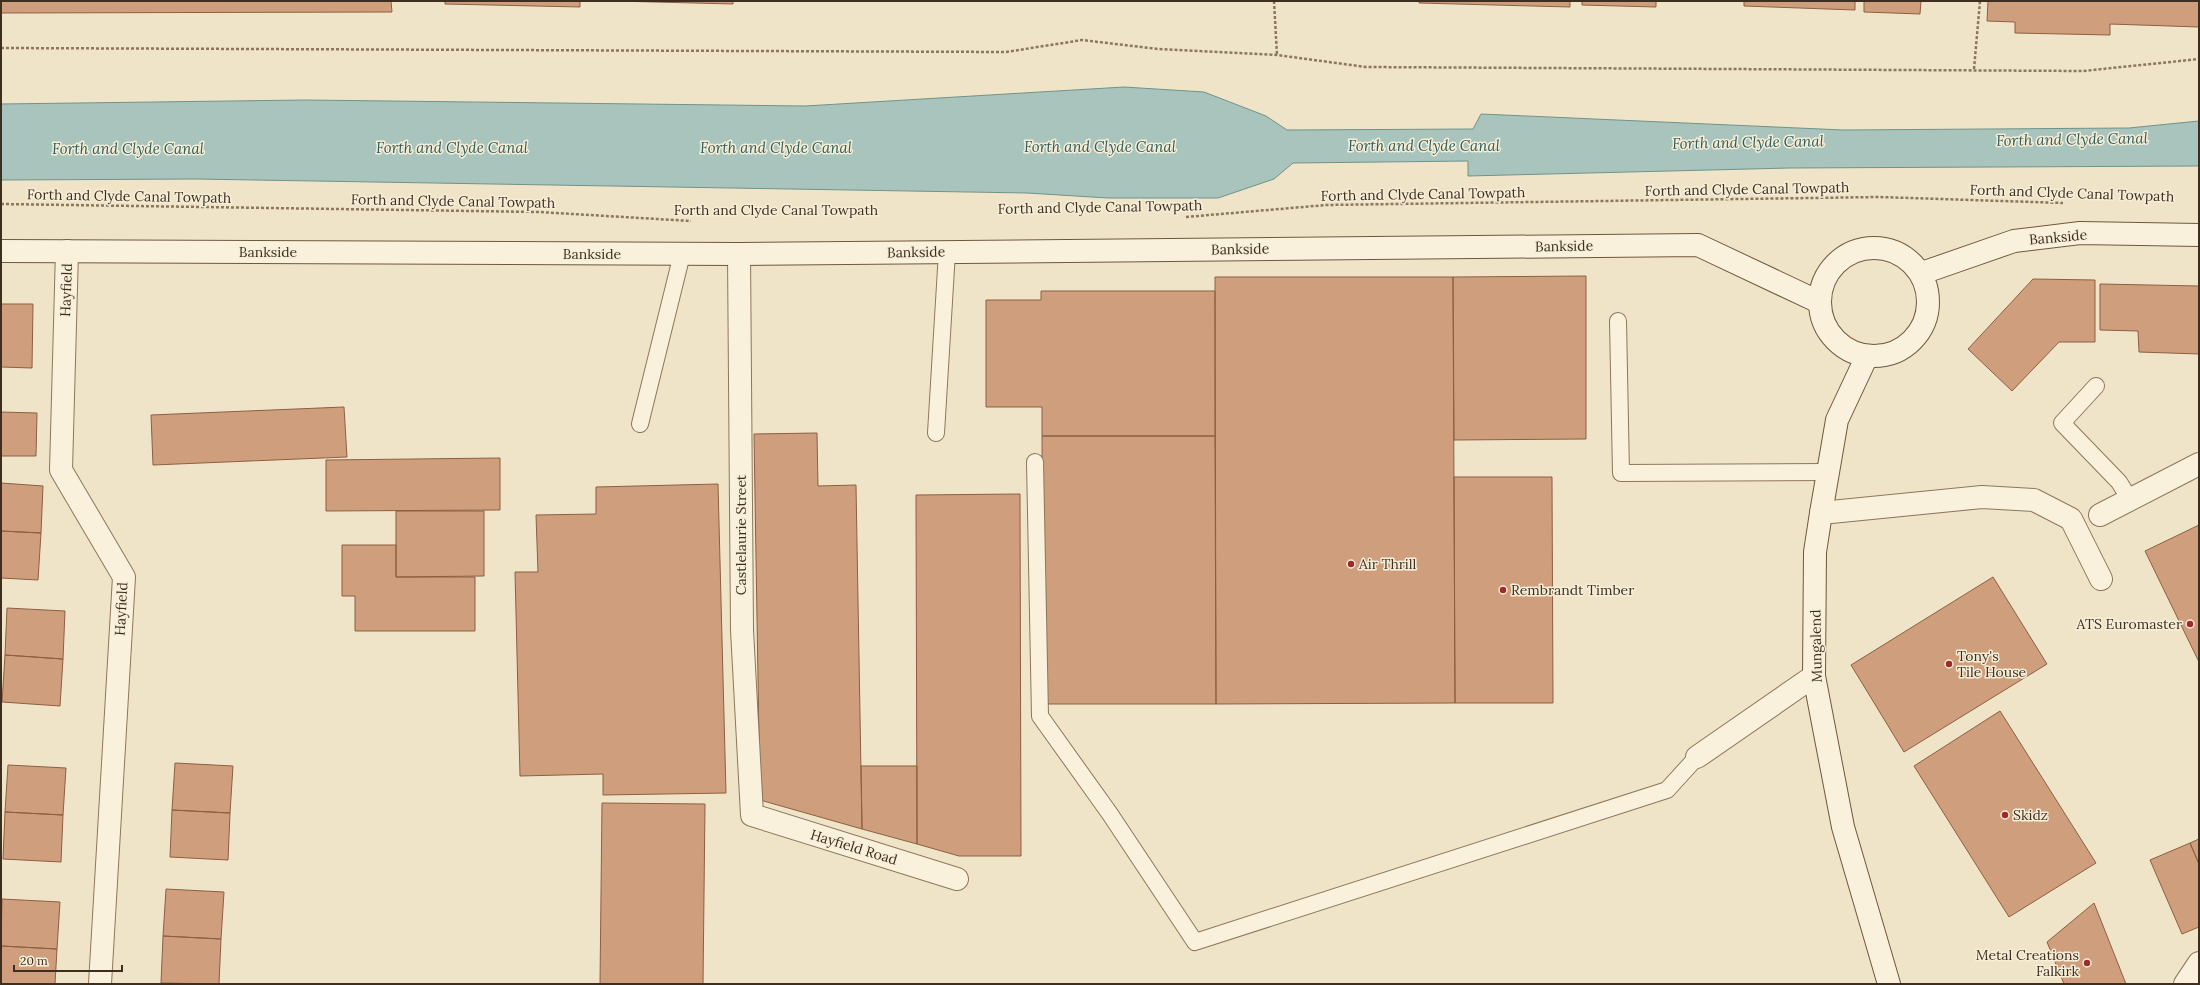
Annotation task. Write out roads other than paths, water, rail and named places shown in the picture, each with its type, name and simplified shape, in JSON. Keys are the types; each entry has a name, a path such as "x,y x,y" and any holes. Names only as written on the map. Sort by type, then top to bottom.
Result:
{"street":[{"name":"Bankside","path":"1922,273 2014,241 2080,234 2199,235"},
{"name":"Bankside","path":"1,251 739,254 1698,245 1819,302"},
{"path":"1874,246 1893,249 1909,259 1922,273 1929,310 1922,329 1910,344 1894,353 1867,356 1849,350 1834,339 1823,322 1819,302 1822,283 1832,266 1855,250 1874,246"},
{"name":"Hayfield","path":"67,251 61,470 124,577 100,984"},
{"name":"Castlelaurie Street","path":"739,254 742,630 752,815"},
{"name":"Mungalend","path":"1867,356 1837,420 1821,513 1815,552 1814,676 1843,827 1890,984"},
{"path":"2100,515 2129,498 2199,464"},
{"path":"1821,513 1982,497 2034,500 2071,519 2101,579"},
{"path":"1697,757 1814,676"},
{"name":"Hayfield Road","path":"752,815 956,879"},
{"path":"2185,984 2199,963"}],"lane":[{"path":"936,433 947,252"},
{"path":"640,424 682,254"},
{"path":"1618,321 1621,473 1828,472"},
{"path":"2096,386 2062,423 2119,482 2129,498"},
{"path":"1035,462 1040,716 1110,814 1195,942 1667,790 1697,757"}],"water":[{"name":"Forth and Clyde Canal","path":"1124,87 1204,92 1266,116 1287,130 1473,129 1481,114 1843,130 2129,128 2199,121 2199,166 1790,168 1468,176 1468,161 1293,163 1274,179 1218,198 1108,198 1027,193 195,179 1,180 1,104 306,100 805,106"}],"place":[{"name":"Air Thrill","path":"1351,564"},
{"name":"Rembrandt Timber","path":"1503,590"},
{"name":"ATS Euromaster","path":"2190,624"},
{"name":"Tony's Tile House","path":"1949,664"},
{"name":"Skidz","path":"2005,815"},
{"name":"Metal Creations Falkirk","path":"2087,963"}]}
